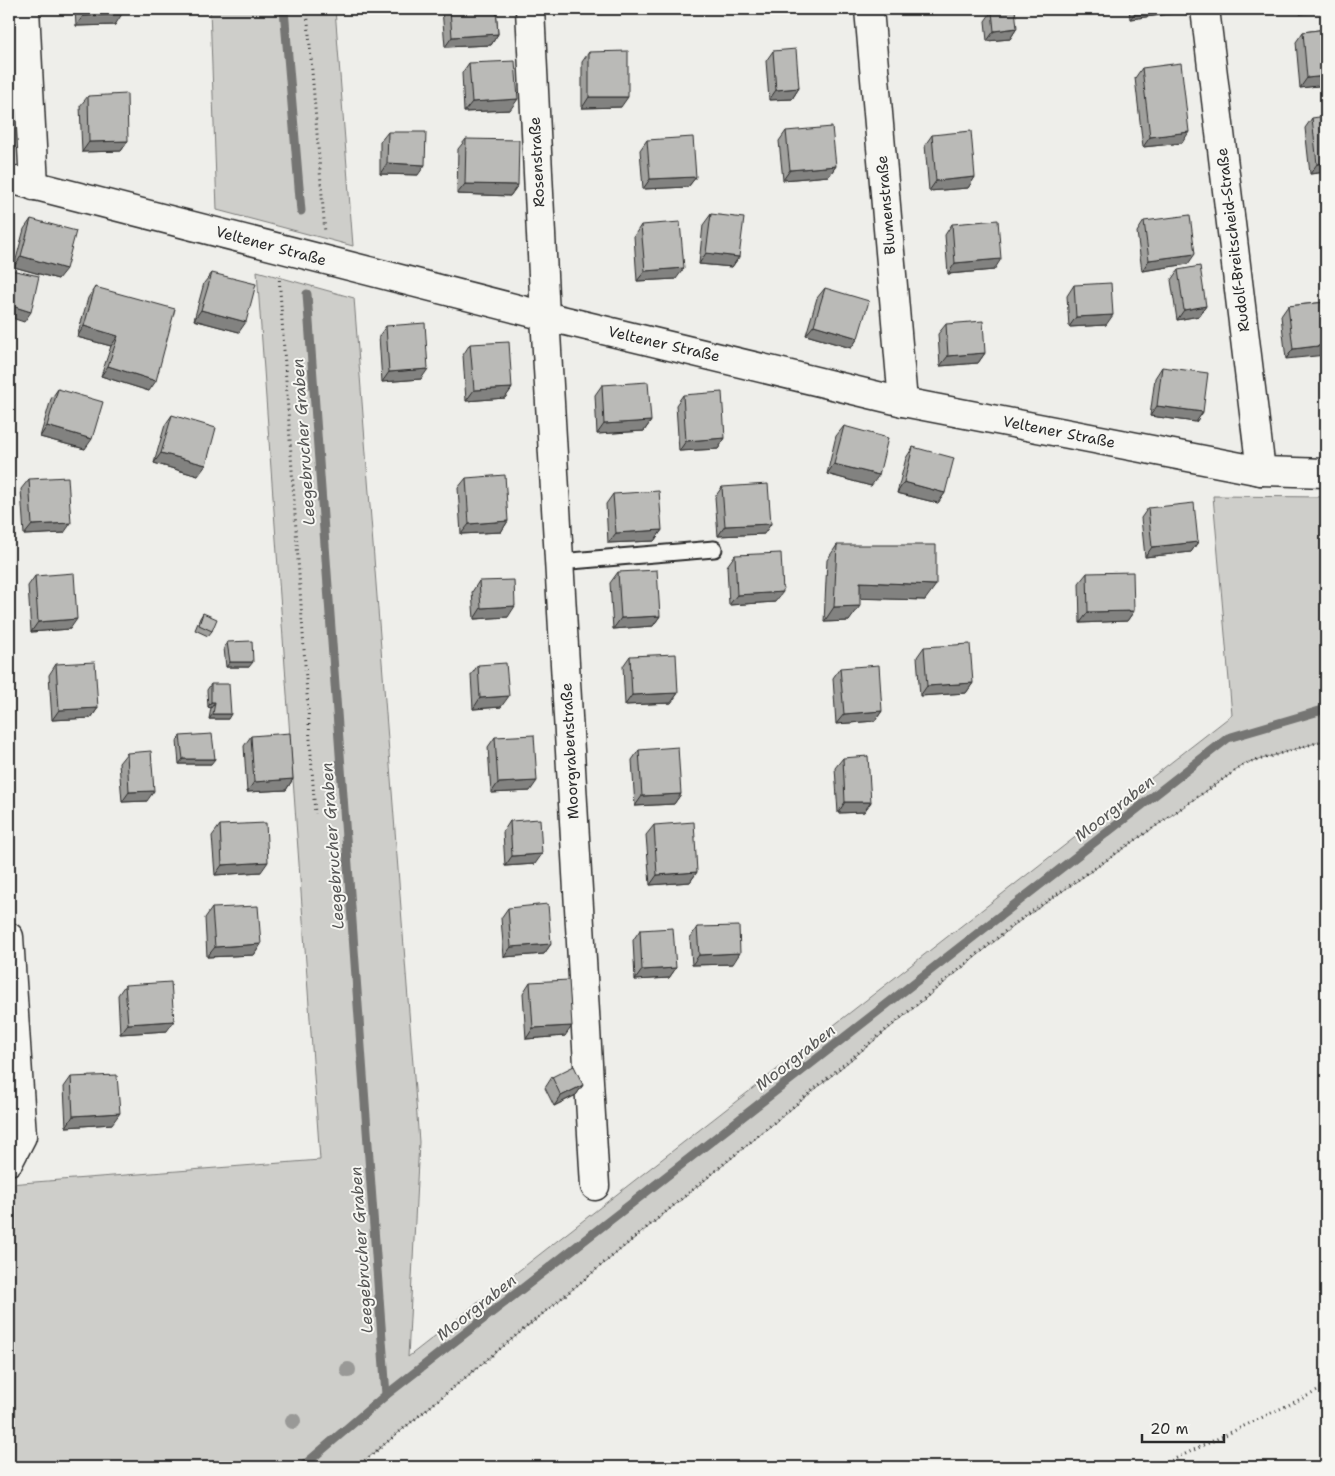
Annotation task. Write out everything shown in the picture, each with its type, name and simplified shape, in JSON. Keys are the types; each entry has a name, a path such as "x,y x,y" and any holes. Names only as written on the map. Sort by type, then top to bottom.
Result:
{"street":[{"path":"22,182 25,9"},
{"name":"Rosenstraße","path":"530,9 545,316"},
{"name":"Blumenstraße","path":"869,9 903,402"},
{"name":"Rudolf-Breitscheid-Straße","path":"1205,9 1261,471"},
{"name":"Veltener Straße","path":"22,182 545,316 903,402 1261,471 1326,473"},
{"name":"Moorgrabenstraße","path":"545,316 595,1186"},
{"path":"9,937 22,1136 9,1161"}],"lane":[{"path":"559,562 714,549"}],"path":[{"path":"307,9 327,261"},
{"path":"278,247 315,814"},
{"path":"357,1467 1014,924 1245,764 1326,740"},
{"path":"1158,1467 1326,1387"}],"shaded area":[{"path":"210,9 335,9 353,246 217,210"},
{"path":"257,271 354,298 419,1142 408,1357 1232,715 1213,496 1326,497 1326,740 1245,764 1017,923 357,1467 9,1467 9,1184 320,1160"}],"building":[{"path":"83,9 122,9 122,14 83,16"},
{"path":"450,9 496,9 498,34 452,37"},
{"path":"1015,9 1017,28 994,31 992,11"},
{"path":"1326,29 1326,76 1307,78 1303,32"},
{"path":"796,49 799,88 776,90 773,51"},
{"path":"628,51 628,97 589,97 589,52"},
{"path":"515,61 518,99 472,102 469,63"},
{"path":"1181,63 1189,132 1150,137 1142,68"},
{"path":"127,94 128,141 89,142 88,96"},
{"path":"1326,116 1326,163 1317,164 1312,118"},
{"path":"832,127 836,166 790,170 786,131"},
{"path":"971,131 975,177 936,181 932,135"},
{"path":"388,132 426,132 425,165 387,163"},
{"path":"693,137 696,177 650,179 647,140"},
{"path":"466,139 519,140 518,185 465,184"},
{"path":"711,214 744,218 739,257 706,253"},
{"path":"1190,215 1195,254 1149,260 1144,221"},
{"path":"31,219 76,231 66,269 21,256"},
{"path":"998,220 1001,259 955,263 952,224"},
{"path":"680,222 684,268 645,271 641,225"},
{"path":"1200,266 1206,306 1184,310 1178,270"},
{"path":"11,270 39,276 31,312 9,305"},
{"path":"212,273 256,284 246,322 201,310"},
{"path":"1111,283 1113,315 1076,317 1074,285"},
{"path":"95,287 175,309 156,381 108,366 118,336 84,326"},
{"path":"825,288 869,301 858,338 814,325"},
{"path":"1326,302 1326,345 1293,349 1288,306"},
{"path":"983,321 985,353 948,356 946,324"},
{"path":"425,323 428,369 389,372 386,326"},
{"path":"509,342 512,388 474,390 470,344"},
{"path":"1162,367 1208,373 1203,412 1157,406"},
{"path":"648,382 651,421 604,424 602,385"},
{"path":"58,389 103,402 92,439 47,426"},
{"path":"722,392 725,438 686,441 683,395"},
{"path":"172,415 216,428 206,465 161,453"},
{"path":"844,426 888,438 879,475 834,464"},
{"path":"913,447 954,458 945,493 904,482"},
{"path":"505,475 508,521 469,524 466,478"},
{"path":"68,477 71,523 32,525 29,479"},
{"path":"768,484 771,524 725,526 722,487"},
{"path":"659,491 662,530 616,533 613,494"},
{"path":"1194,503 1198,542 1152,547 1148,508"},
{"path":"837,545 936,545 936,585 860,582 860,606 834,607"},
{"path":"781,553 783,592 737,595 735,555"},
{"path":"657,570 660,616 621,618 618,572"},
{"path":"1133,572 1134,611 1088,612 1087,573"},
{"path":"74,573 77,619 38,622 35,576"},
{"path":"514,580 515,606 481,608 479,581"},
{"path":"203,613 217,619 212,631 199,625"},
{"path":"252,641 253,662 230,662 227,642"},
{"path":"970,644 973,683 927,686 924,647"},
{"path":"676,654 678,693 632,695 630,656"},
{"path":"95,662 98,708 59,710 56,664"},
{"path":"506,663 509,696 480,698 478,665"},
{"path":"879,665 882,711 844,714 840,668"},
{"path":"211,684 229,684 231,714 213,714 215,702 211,702"},
{"path":"290,733 293,779 254,782 251,736"},
{"path":"212,734 215,759 183,759 180,736"},
{"path":"534,735 537,781 498,783 495,737"},
{"path":"678,747 681,794 642,796 639,750"},
{"path":"151,751 154,791 129,792 127,753"},
{"path":"868,756 871,802 845,802 843,758"},
{"path":"540,819 542,854 512,856 510,821"},
{"path":"694,822 697,872 657,875 654,825"},
{"path":"266,823 268,862 222,865 220,825"},
{"path":"548,904 551,944 511,947 508,908"},
{"path":"258,906 261,944 215,947 212,908"},
{"path":"739,926 740,953 699,955 697,927"},
{"path":"673,928 676,968 642,970 640,930"},
{"path":"569,980 572,1026 533,1028 530,982"},
{"path":"171,982 174,1021 128,1024 125,985"},
{"path":"574,1066 583,1085 561,1096 552,1077"},
{"path":"117,1075 120,1113 73,1116 71,1077"}],"waterway":[{"name":"Leegebrucher Graben","path":"284,9 301,211"},
{"name":"Leegebrucher Graben","path":"307,294 386,1395"},
{"name":"Moorgraben","path":"302,1467 386,1395 1228,738 1326,709"}]}
